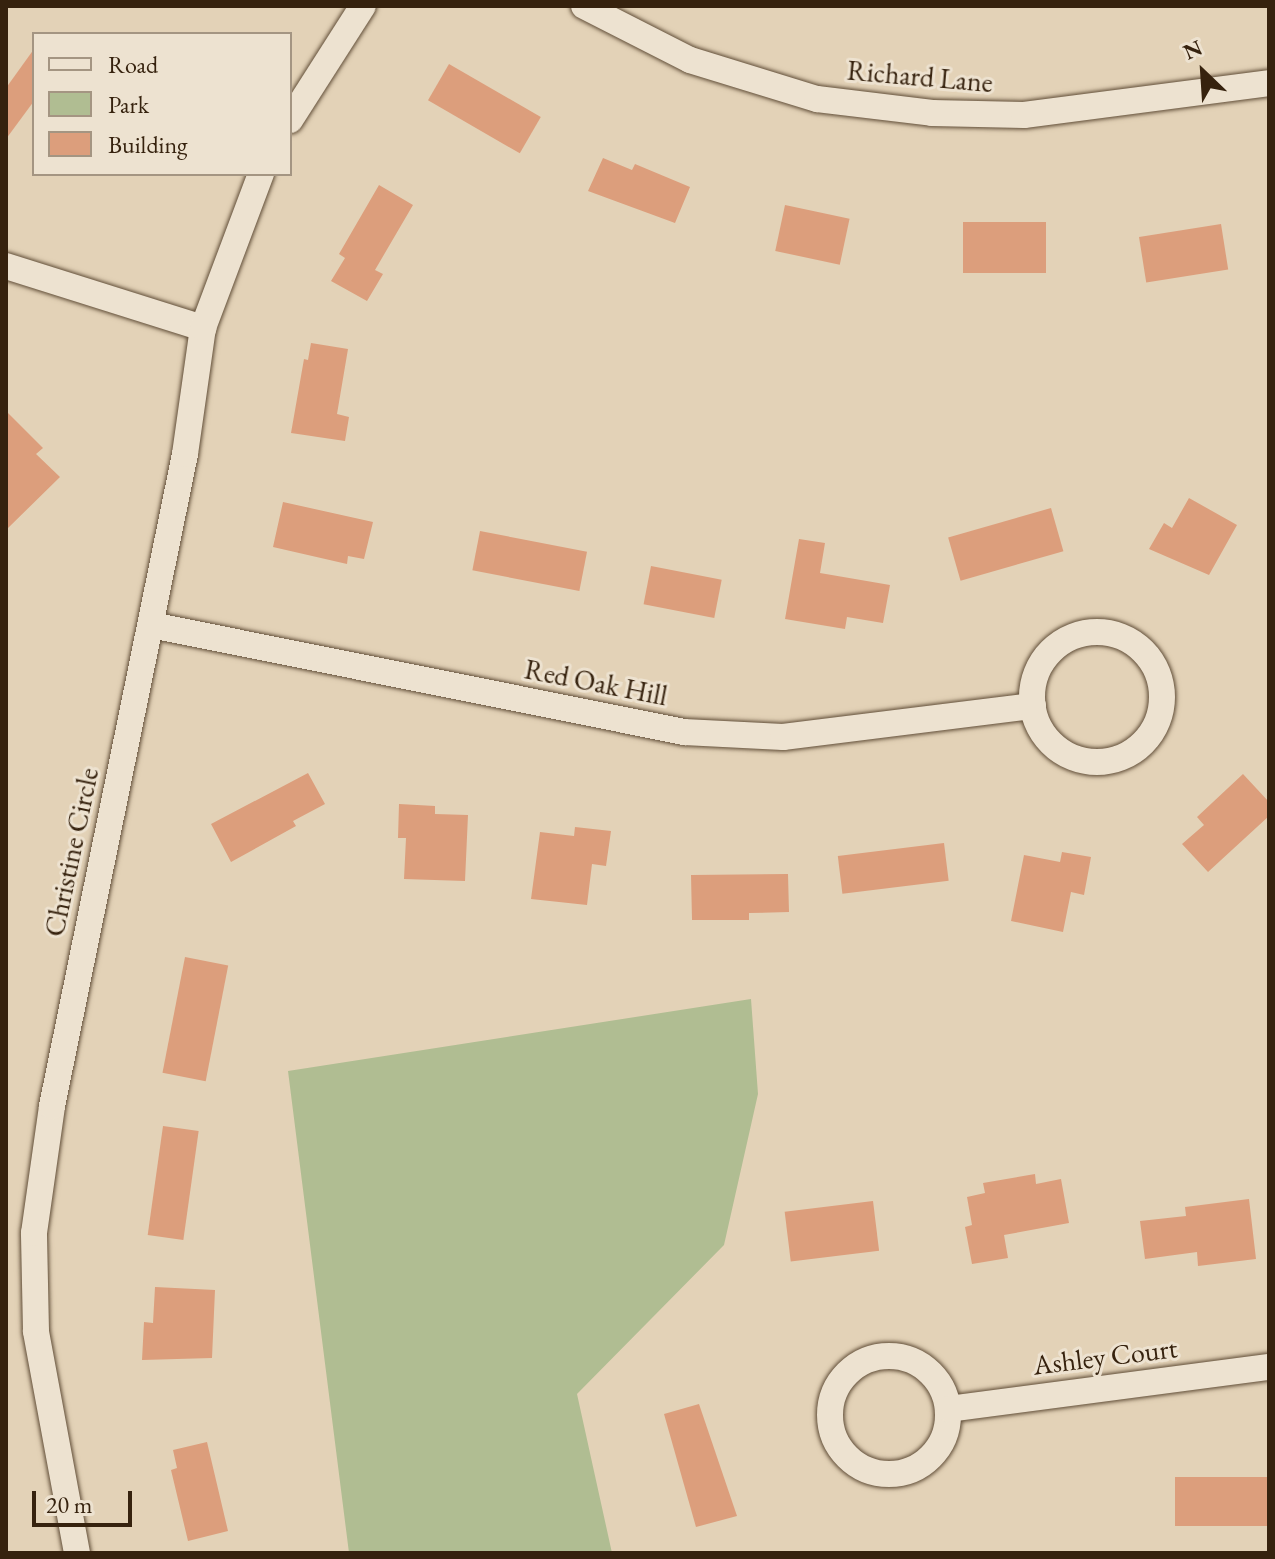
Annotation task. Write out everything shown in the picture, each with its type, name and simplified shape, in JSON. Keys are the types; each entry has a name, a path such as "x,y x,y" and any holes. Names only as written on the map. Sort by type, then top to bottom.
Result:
{"street":[{"path":"292,117 363,6"},
{"name":"Richard Lane","path":"584,6 690,60 817,99 932,113 1024,115 1269,83"},
{"name":"Christine Circle","path":"77,1553 36,1331 34,1233 52,1106 185,454 203,328 260,176"},
{"path":"6,266 203,328"},
{"name":"Red Oak Hill","path":"151,625 684,732 783,737 1033,706"},
{"path":"1088,633 1118,636 1140,649 1155,669 1162,694 1160,714 1149,736 1126,756 1106,762 1086,761 1058,749 1041,730 1033,706 1035,677 1045,658 1060,644 1088,633"},
{"path":"878,1356 917,1362 944,1389 949,1409 944,1437 927,1461 890,1475 871,1472 840,1449 830,1411 845,1375 878,1356"},
{"name":"Ashley Court","path":"949,1409 1269,1367"}],"green space":[{"path":"751,999 758,1094 724,1245 577,1394 612,1553 349,1553 288,1071"}],"building":[{"path":"32,52 32,104 6,139 6,88"},
{"path":"449,64 541,117 520,153 428,100"},
{"path":"603,158 632,170 635,164 690,187 675,223 588,191"},
{"path":"379,185 413,205 375,270 383,274 367,301 331,281 345,258 339,254"},
{"path":"785,205 850,219 840,265 775,251"},
{"path":"963,222 1046,222 1046,273 963,273"},
{"path":"1221,224 1228,269 1146,282 1139,237"},
{"path":"311,343 348,349 337,414 349,417 345,441 291,433 304,359 308,360"},
{"path":"6,411 43,448 36,454 60,477 6,530"},
{"path":"1189,498 1237,525 1209,575 1149,549 1164,523 1172,528"},
{"path":"283,502 373,522 364,559 348,556 347,564 273,547"},
{"path":"1051,508 1063,551 961,581 948,537"},
{"path":"480,531 587,552 579,591 472,570"},
{"path":"799,539 825,543 820,573 890,585 883,623 847,617 845,629 785,619"},
{"path":"651,566 722,580 714,618 644,604"},
{"path":"308,773 325,804 293,821 296,826 231,862 211,824"},
{"path":"1243,774 1269,802 1269,816 1208,872 1182,844 1204,825 1197,817"},
{"path":"399,804 435,806 435,814 468,815 465,881 404,879 406,838 398,838"},
{"path":"575,827 611,831 606,866 592,864 587,905 531,899 540,832 574,836"},
{"path":"944,843 949,881 842,894 838,856"},
{"path":"1062,852 1091,857 1084,895 1071,892 1063,932 1011,921 1024,855 1060,862"},
{"path":"788,874 789,912 749,913 749,920 692,920 691,875"},
{"path":"185,957 228,965 206,1081 162,1073"},
{"path":"163,1126 199,1131 183,1240 148,1235"},
{"path":"1035,1174 1036,1184 1061,1179 1069,1223 1004,1235 1008,1258 972,1264 965,1227 972,1225 967,1197 985,1193 983,1183"},
{"path":"1249,1199 1256,1259 1198,1266 1197,1252 1145,1259 1140,1221 1186,1216 1185,1207"},
{"path":"873,1201 879,1251 791,1261 785,1212"},
{"path":"155,1287 215,1290 212,1358 142,1360 144,1322 153,1323"},
{"path":"699,1404 737,1516 696,1527 664,1414"},
{"path":"207,1442 228,1531 188,1541 171,1470 177,1468 173,1450"},
{"path":"1175,1477 1269,1477 1269,1526 1175,1526"}]}
